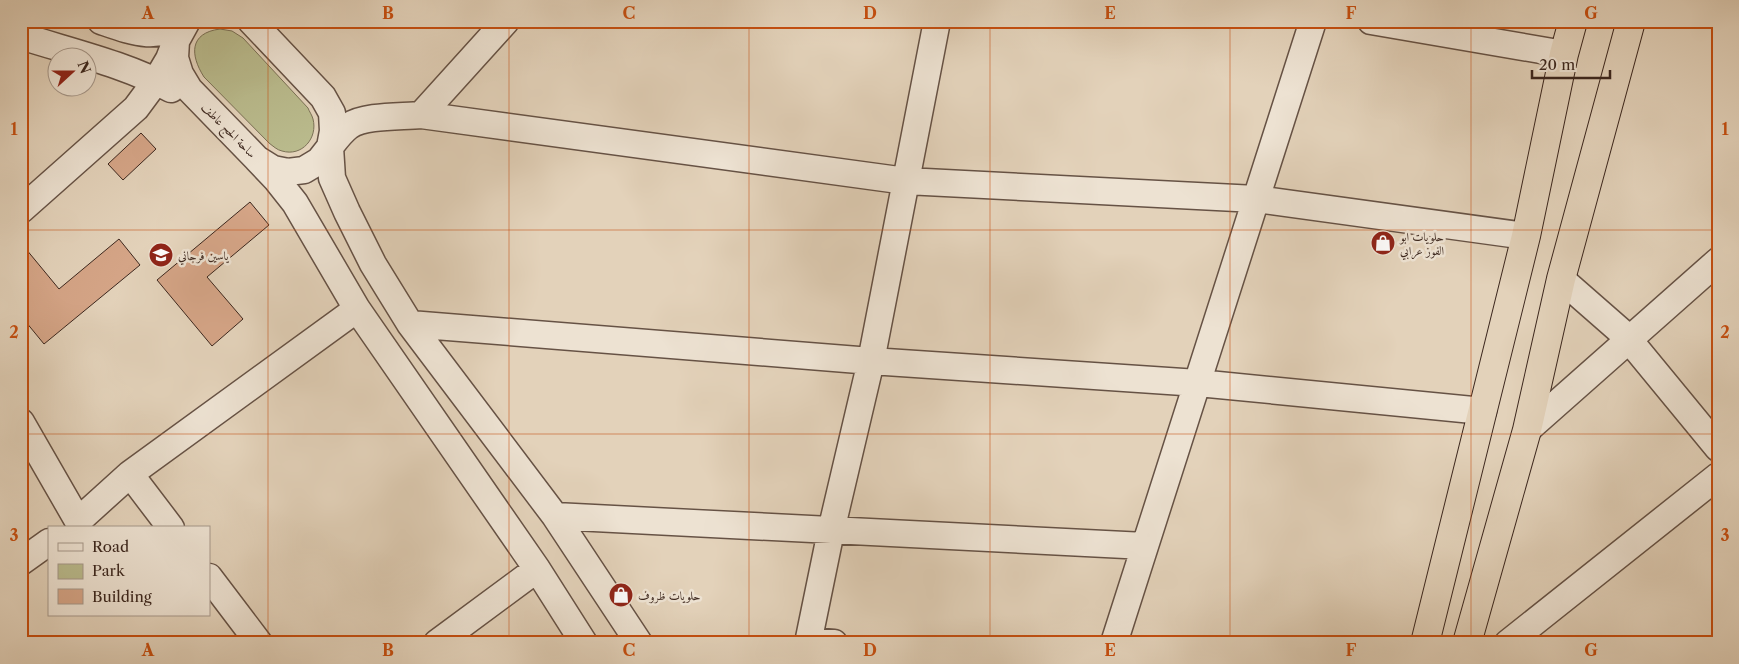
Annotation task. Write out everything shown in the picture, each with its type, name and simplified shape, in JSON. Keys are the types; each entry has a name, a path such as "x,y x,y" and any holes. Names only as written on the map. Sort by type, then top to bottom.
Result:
{"highway":[{"path":"1425,643 1526,236 1564,54 1573,21"},
{"path":"1467,643 1527,430 1561,279 1631,21"}],"street":[{"path":"102,21 132,32 156,34 184,26"},
{"path":"252,21 323,97 332,113 333,131 330,147 332,178 373,264 410,324 555,516 639,643"},
{"path":"421,115 506,21"},
{"path":"817,642 830,531 871,361 937,21"},
{"path":"1114,643 1313,21"},
{"path":"1370,21 1564,54"},
{"path":"21,210 136,108 156,81 169,59 184,26"},
{"name":"ساحة الحج عاطف","path":"184,26 174,58 180,74 189,89 205,108 257,159 273,169 288,172 304,170 319,161 339,135 350,125 380,118"},
{"path":"278,26 302,73"},
{"path":"21,36 156,81 205,108"},
{"path":"323,97 343,111 355,116 380,118 421,115 906,181 1256,199 1526,236"},
{"path":"136,108 150,101 169,98 186,100 205,108"},
{"path":"257,159 295,203 357,309 537,569 584,643"},
{"path":"1527,430 1718,261"},
{"path":"1561,279 1629,340 1718,448"},
{"path":"21,422 73,524 130,474 357,309"},
{"path":"410,324 871,361 1198,383 1483,411"},
{"path":"130,474 169,526"},
{"path":"1508,643 1718,476"},
{"path":"555,516 1145,546"},
{"path":"21,562 48,543"},
{"path":"437,643 537,569"},
{"path":"210,578 259,643"}],"green space":[{"path":"220,29 232,31 243,38 308,108 313,119 313,133 311,139 302,149 289,152 275,148 204,77 196,61 195,46 202,35"}],"building":[{"path":"141,133 156,149 123,180 108,164"},
{"path":"250,202 269,225 207,277 243,319 212,346 157,280"},
{"path":"119,239 140,265 44,344 21,316 21,243 59,289"}],"place":[{"name":"حلويات ابو الفوز عرابي","path":"1383,243"},
{"name":"ياسين فرجاني","path":"161,255"},
{"name":"حلويات ظروف","path":"621,595"}]}
